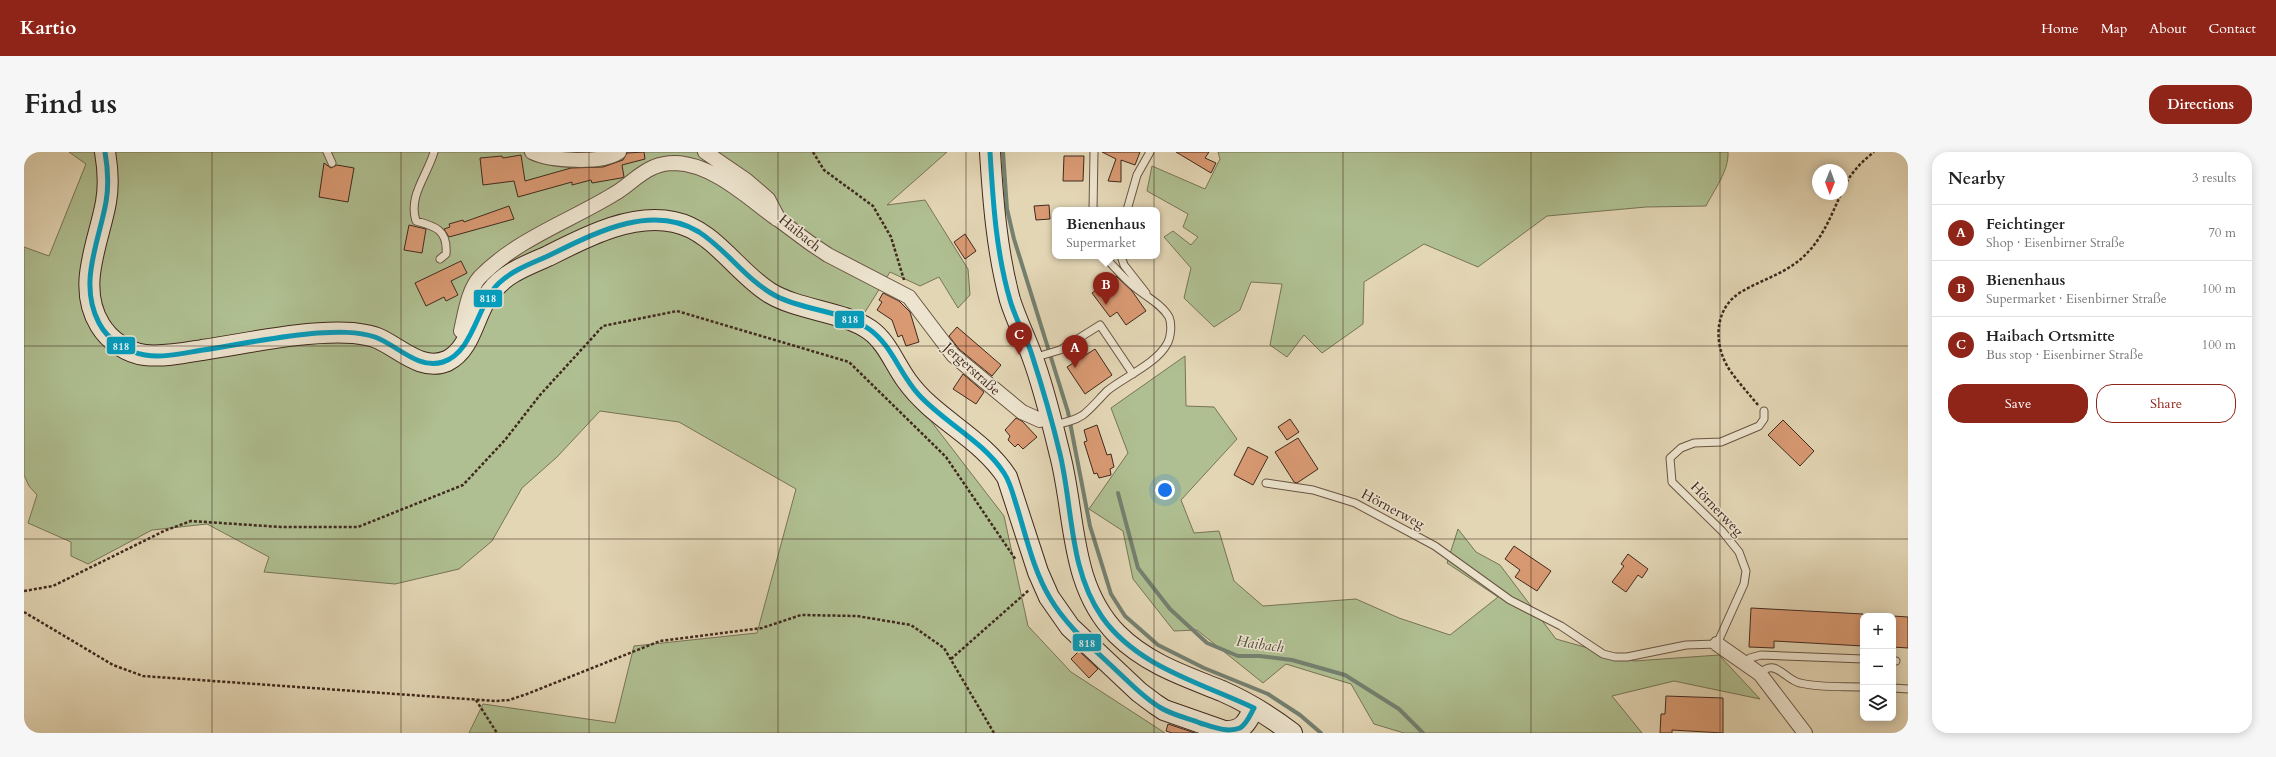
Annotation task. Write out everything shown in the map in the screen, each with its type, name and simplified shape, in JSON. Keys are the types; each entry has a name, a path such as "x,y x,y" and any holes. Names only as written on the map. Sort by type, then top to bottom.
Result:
{"main road":[{"path":"105,152 108,180 107,198 91,261 89,291 92,308 99,325 110,338 133,352 145,355 161,355 308,335 356,333 379,339 426,364 436,364 446,361 455,355 469,334 490,293 514,272 593,235 618,226 656,221 674,222 690,227 708,239 770,293 803,307 854,322 874,332 918,394 986,451 999,465 1007,477 1038,572 1049,597 1059,613 1082,640 1139,692 1164,710 1224,731 1233,732 1241,729 1247,723 1254,708"},
{"path":"990,152 995,217 1002,268 1011,301 1040,356 1065,476 1078,563 1085,585 1102,618 1132,647 1152,661 1169,671 1224,692 1254,708 1292,733"}],"street":[{"path":"532,152 555,159 572,160 610,156 619,152"},
{"name":"Haibach","path":"705,152 746,180 768,198 779,220 828,256 909,297"},
{"path":"469,334 461,331 467,304 479,278 494,264 514,249 616,193 653,167 675,163 688,164 701,168 727,183 779,220"},
{"name":"Jergerstraße","path":"909,297 953,355 1022,412 1040,420 1054,422"},
{"path":"1717,644 1760,674 1805,733"}],"lane":[{"path":"327,152 332,163"},
{"path":"434,152 416,194 413,212 416,221 436,227 441,231 446,248 446,254 440,259"},
{"path":"1093,207 1094,152"},
{"path":"1128,207 1137,175 1150,152"},
{"path":"1054,422 1076,419 1083,414 1108,391 1133,374 1160,352 1167,344 1170,336 1169,317 1150,299 1133,286 1107,259"},
{"path":"1122,259 1124,265 1150,299"},
{"path":"1040,356 1060,350 1100,325 1133,374"},
{"name":"Hörnerweg","path":"1266,483 1313,490 1355,503 1435,546 1510,600 1561,626 1603,654 1627,657 1686,645 1717,644 1744,584 1746,571 1739,552 1722,531 1672,482 1670,458 1680,448 1694,443 1721,442 1759,426 1764,419 1764,411"},
{"path":"1745,663 1750,658 1761,655 1860,659"},
{"path":"1760,674 1765,669 1771,667 1778,668 1789,678 1800,683 1860,687"},
{"path":"1896,688 1908,689"}],"path":[{"path":"813,152 824,170 873,206 891,237 909,297"},
{"path":"1848,179 1858,166 1874,152"},
{"path":"1764,411 1728,368 1718,335 1723,309 1730,299 1786,270 1815,245 1825,230 1838,200"},
{"path":"24,591 53,586 164,531 192,521 281,527 358,527 463,486 505,440 540,395 603,326 677,311 849,362 946,457 1021,567"},
{"path":"951,659 1034,586"},
{"path":"24,612 113,665 143,676 475,699 509,700 660,641 762,628 801,615 857,616 911,625 944,648 994,733"},
{"path":"475,699 497,733"}],"green space":[{"path":"69,152 947,152 887,205 925,200 968,269 970,295 958,308 939,277 920,286 890,272 855,328 874,347 1004,516 1028,626 1071,672 1165,733 469,733 483,704 615,723 634,646 757,633 796,489 679,422 600,411 557,457 522,488 492,541 459,569 395,584 264,572 269,557 207,524 152,530 88,564 71,556 71,542 28,523 37,495 29,486 24,475 24,247 49,256 86,164"},
{"path":"1218,152 1728,152 1728,159 1724,173 1706,206 1646,207 1547,216 1478,267 1424,244 1364,282 1363,324 1322,353 1304,335 1287,357 1270,345 1282,284 1251,282 1240,310 1214,327 1184,298 1191,268 1164,237 1173,231 1191,245 1198,237 1183,227 1188,214 1147,191 1152,166 1205,189 1220,159"},
{"path":"1185,356 1186,406 1214,407 1237,439 1181,500 1194,533 1219,531 1234,581 1263,606 1356,599 1399,618 1450,635 1498,597 1447,563 1458,529 1476,552 1500,565 1556,639 1634,661 1719,655 1760,699 1674,681 1612,696 1642,733 1404,733 1374,724 1351,684 1286,664 1263,683 1197,630 1174,631 1133,579 1123,531 1089,509 1128,453 1111,408"}],"building":[{"path":"644,152 645,159 622,165 624,177 621,178 592,183 591,180 572,185 572,182 518,197 514,181 483,185 480,158 502,156 503,158 521,155 525,181 571,168 603,167 623,160 627,153"},
{"path":"1102,152 1140,152 1135,165 1121,160 1121,182 1108,181 1116,159"},
{"path":"1176,152 1209,152 1205,158 1216,163 1211,173"},
{"path":"1064,156 1084,156 1083,181 1063,181"},
{"path":"324,163 331,168 337,165 354,168 348,202 319,197"},
{"path":"1049,205 1050,219 1036,220 1034,206"},
{"path":"509,206 514,219 449,237 444,229 450,227 449,224 463,220 464,222"},
{"path":"409,225 426,229 422,253 404,250"},
{"path":"965,234 976,251 965,259 954,242"},
{"path":"461,261 467,273 451,281 458,295 446,301 444,297 426,306 415,283"},
{"path":"1116,276 1132,291 1146,311 1126,325 1117,312 1110,317 1092,293"},
{"path":"883,293 899,301 910,312 919,342 906,346 902,335 898,337 892,320 877,310 882,302 879,300"},
{"path":"957,327 1001,365 992,376 959,349 949,336"},
{"path":"1095,349 1112,375 1085,394 1067,367"},
{"path":"963,374 984,392 976,404 953,389"},
{"path":"1016,418 1022,421 1037,437 1023,449 1018,444 1015,447 1008,440 1010,436 1005,430"},
{"path":"1290,419 1299,432 1287,440 1278,427"},
{"path":"1783,420 1814,451 1800,466 1768,435"},
{"path":"1097,425 1107,455 1111,454 1114,467 1110,469 1111,475 1099,478 1097,473 1094,474 1084,442 1087,441 1084,430"},
{"path":"1298,438 1318,469 1297,483 1294,482 1275,452"},
{"path":"1248,447 1268,457 1253,485 1234,475"},
{"path":"1514,546 1551,571 1537,591 1515,577 1520,570 1505,559"},
{"path":"1628,554 1648,569 1642,578 1638,575 1626,592 1612,582 1624,566 1621,564"},
{"path":"1751,608 1860,614 1860,646 1774,641 1774,648 1749,647"},
{"path":"1896,616 1908,617 1908,648 1896,647"},
{"path":"1079,651 1098,669 1089,678 1071,659"},
{"path":"1666,696 1723,698 1723,733 1672,730 1672,733 1660,733 1661,714 1665,714"},
{"path":"1168,724 1195,733 1172,733 1166,731"}],"waterway":[{"path":"1003,152 1007,209 1014,239 1068,412 1090,526 1111,594 1125,616 1158,645 1204,668 1268,694 1300,715 1321,733"},
{"name":"Haibach","path":"1118,493 1138,568 1170,609 1207,643 1238,656 1259,656 1292,660 1345,675 1399,709 1423,733"}],"transit line":[{"name":"818","path":"105,152 108,189 92,262 90,293 93,308 99,323 112,340 131,351 152,356 174,355 289,336 346,332 375,337 408,356 425,363 434,364 443,362 453,357 462,348 469,338 485,303 499,283 524,267 604,230 623,224 662,220 681,224 699,232 719,247 755,282 776,296 799,305 847,318 869,329 884,343 912,387 919,395 929,405 986,451 1004,473 1011,488 1034,564 1050,598 1072,628 1144,696 1170,713 1225,730 1240,728 1245,724 1254,708"},
{"name":"818","path":"990,152 998,245 1005,282 1012,307 1031,352 1043,390 1060,454 1078,559 1083,579 1091,599 1102,617 1116,634 1133,649 1172,672 1254,708"}],"place":[{"name":"Bienenhaus","path":"1106,305"},
{"name":"Haibach Ortsmitte","path":"1019,355"},
{"name":"Feichtinger","path":"1075,368"}]}
